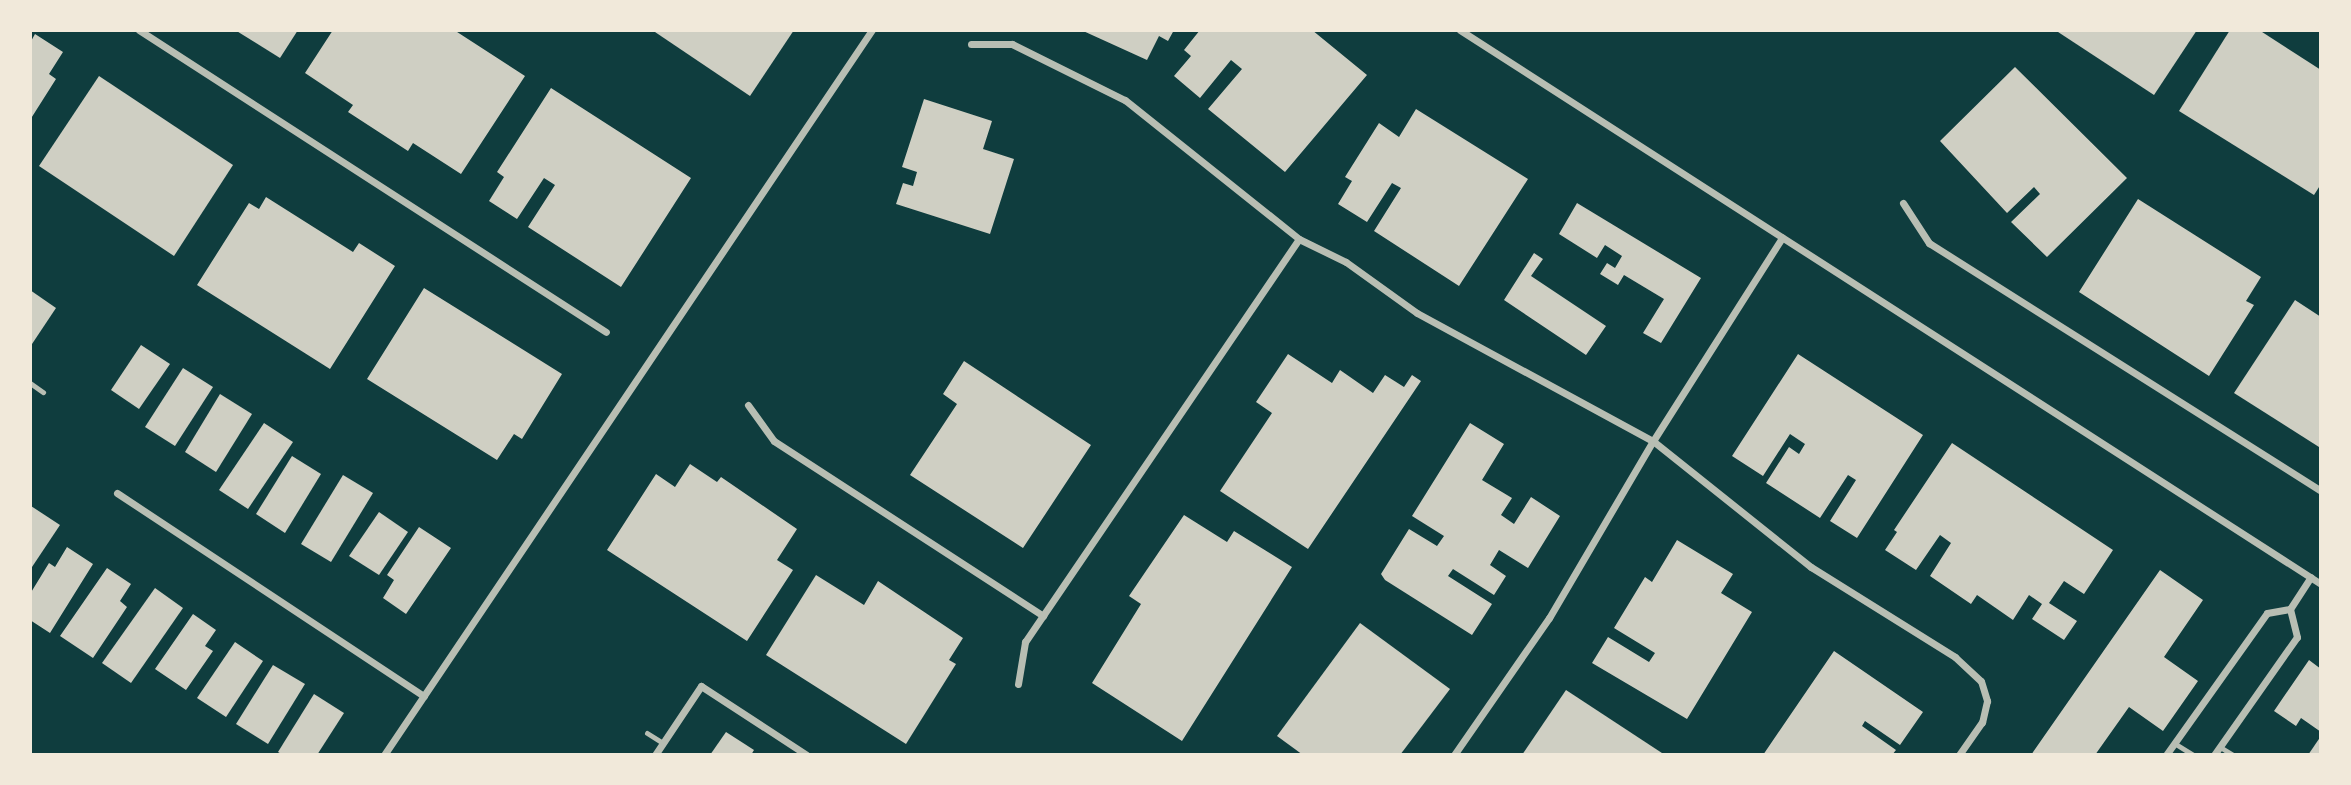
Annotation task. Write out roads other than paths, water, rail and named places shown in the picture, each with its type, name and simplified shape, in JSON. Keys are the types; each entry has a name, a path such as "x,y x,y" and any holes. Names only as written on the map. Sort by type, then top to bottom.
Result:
{"street":[{"path":"139,30 606,332"},
{"path":"384,755 872,30"},
{"path":"1463,30 2321,584"},
{"path":"971,44 1012,44 1125,100 1299,239 1346,262 1417,313 1653,441 1811,567 1955,657 1982,681 1987,701 1982,722 1959,755"},
{"path":"1903,203 1929,243 2321,491"},
{"path":"1454,755 1549,618 1653,441 1782,237"},
{"path":"1018,684 1025,642 1299,239"},
{"path":"748,405 774,441 1043,616"},
{"path":"117,494 424,696"},
{"path":"2166,755 2267,613 2290,609 2311,577"},
{"path":"2214,755 2297,637 2290,609"},
{"path":"655,755 701,686 807,755"}],"lane":[{"path":"30,383 43,392"},
{"path":"647,733 663,743"},
{"path":"2174,743 2193,755"},
{"path":"2220,747 2232,755"}]}
